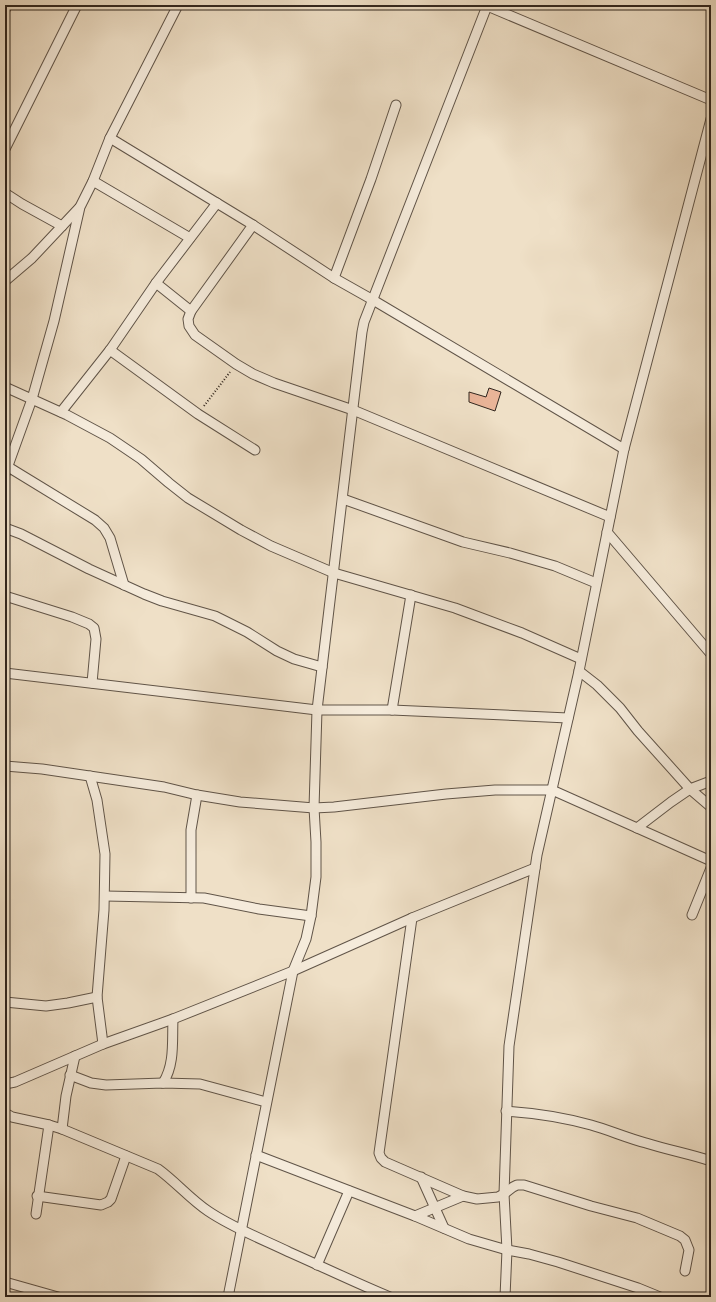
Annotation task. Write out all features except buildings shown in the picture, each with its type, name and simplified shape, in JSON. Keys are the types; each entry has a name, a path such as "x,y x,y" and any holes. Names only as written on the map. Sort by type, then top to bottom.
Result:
{"street":[{"path":"5,10 7,5"},
{"path":"5,149 77,5"},
{"path":"124,585 110,538 104,528 95,520 6,468 32,399 54,321 80,207 93,181 110,138 178,5"},
{"path":"228,1297 240,1230 293,971 306,939 312,916 316,877 314,808 318,710 362,332 486,5 503,8 711,100"},
{"path":"334,278 371,179 396,105"},
{"path":"505,1297 507,1250 504,1194 509,1046 535,868 579,671 624,449 711,119"},
{"path":"110,138 253,225 334,278 624,449"},
{"path":"93,181 190,238"},
{"path":"5,192 22,204 62,226"},
{"path":"62,412 110,350 156,283 217,203"},
{"path":"5,282 32,258 80,207"},
{"path":"253,225 191,311 188,319 189,326 195,335 253,374 274,383 353,410 610,517"},
{"path":"156,283 191,311"},
{"path":"110,350 198,414 255,450"},
{"path":"5,387 62,412 110,438 140,459 188,498 271,546 334,573 454,608 522,633 581,659"},
{"path":"343,499 463,542 540,562 596,583"},
{"path":"5,528 33,540 66,558 124,585 162,601 220,618 247,632 277,651 294,659 322,667"},
{"path":"607,532 711,654"},
{"path":"392,710 411,595"},
{"path":"5,596 72,617 89,624 94,628 96,639 92,683"},
{"path":"579,671 597,685 620,708 638,731 690,789 711,807"},
{"path":"5,673 318,710 392,710 568,718"},
{"path":"5,766 90,776 164,787 197,795 240,802 314,808 460,792 495,790 552,790 711,860"},
{"path":"90,776 97,800 105,854 105,896 97,997 103,1044"},
{"path":"637,828 690,789 711,781"},
{"path":"191,898 192,830 197,795"},
{"path":"5,1084 15,1082 103,1044 173,1019 293,971 412,918 535,868"},
{"path":"692,915 711,868"},
{"path":"105,896 204,898 259,909 312,916"},
{"path":"412,918 380,1153 381,1158 385,1162 463,1196 477,1199 487,1199 504,1194 517,1185 524,1185 591,1206 637,1218 680,1236 688,1244 689,1255 685,1271"},
{"path":"5,1002 46,1006 68,1004 97,997"},
{"path":"163,1083 168,1075 171,1065 173,1019"},
{"path":"62,1129 70,1076 75,1056"},
{"path":"70,1076 91,1083 106,1085 163,1083 200,1084 266,1102"},
{"path":"506,1110 539,1114 583,1123 646,1143 711,1161"},
{"path":"5,1113 12,1117 62,1129 158,1169 171,1178 182,1190 207,1210 240,1230 390,1297"},
{"path":"36,1214 37,1196 49,1125"},
{"path":"256,1155 415,1216 469,1239 558,1262 632,1285 660,1297"},
{"path":"37,1196 101,1205 108,1202 111,1199 126,1156"},
{"path":"421,1177 444,1228"},
{"path":"317,1265 349,1190"},
{"path":"415,1216 463,1196"},
{"path":"5,1282 58,1297"}],"path":[{"path":"198,414 236,364"}]}
